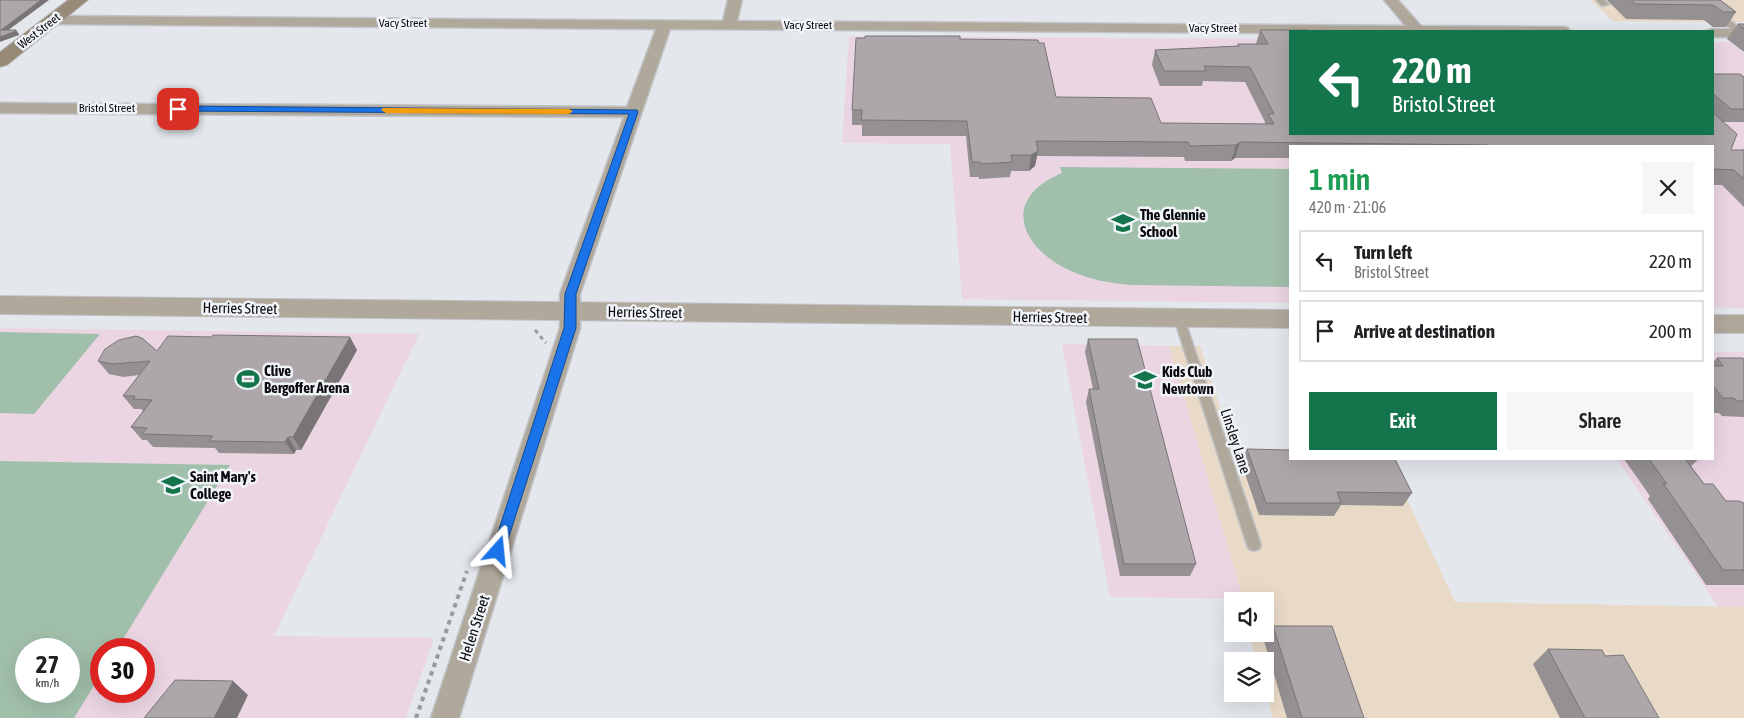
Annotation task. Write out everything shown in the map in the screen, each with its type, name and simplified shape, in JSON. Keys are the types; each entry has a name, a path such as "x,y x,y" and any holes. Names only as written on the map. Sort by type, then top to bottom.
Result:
{"main road":[{"name":"West Street","path":"0,61 79,0"}],"street":[{"path":"729,25 735,0"},
{"path":"1391,0 1416,30"},
{"name":"Vacy Street","path":"53,20 1416,30"},
{"name":"Helen Street","path":"445,718 570,328 570,294 664,24"},
{"path":"1714,33 1743,33"},
{"name":"Bristol Street","path":"0,108 634,112"},
{"name":"Herries Street","path":"0,305 1289,319"},
{"path":"1714,324 1744,324"}],"lane":[{"path":"1698,0 1743,33"},
{"name":"Linsley Lane","path":"1179,318 1254,545"}],"shaded area":[{"path":"1590,0 1744,0 1744,22 1613,21"},
{"name":"The Glennie School","path":"849,36 1289,39 1289,135 1714,135 1714,42 1730,42 1744,53 1744,308 1714,307 1714,145 1289,145 1289,303 962,299 950,144 842,143"},
{"name":"Saint Mary's College","path":"0,328 419,334 274,636 434,638 406,718 0,718"},
{"path":"1062,344 1169,346 1241,592 1224,592 1224,599 1110,597"},
{"path":"1169,346 1200,346 1237,459 1389,461 1455,602 1744,607 1744,718 1273,718 1269,702 1274,702 1274,652 1254,652 1251,642 1274,642 1274,592 1241,592"},
{"path":"1714,352 1744,352 1744,607 1718,607 1618,460 1714,460"}],"green space":[{"path":"1060,167 1289,169 1289,287 1131,285 1100,281 1071,271 1054,262 1040,250 1030,237 1024,223 1024,210 1030,196 1042,184 1062,173"},
{"path":"0,332 100,334 34,414 0,413"},
{"path":"0,461 230,465 124,638 90,638 90,692 74,718 0,718"}],"building":[{"path":"0,0 41,0 1,30 16,31 0,37"},
{"path":"1631,0 1720,0 1736,12 1723,12 1713,5 1635,4"},
{"path":"1260,30 1289,30 1289,135 1714,135 1714,114 1737,134 1731,150 1744,150 1744,179 1734,170 1714,169 1714,145 1240,142 1236,145 1190,146 1188,142 1036,141 1038,151 1031,155 1011,155 1012,162 980,164 980,162 972,162 967,121 861,120 862,110 852,110 856,38 865,38 865,36 960,36 960,39 1038,40 1039,43 1044,43 1056,97 1151,98 1161,123 1274,124 1268,114 1274,114 1250,67 1204,66 1206,71 1164,71 1155,50 1239,46 1238,44 1268,44"},
{"path":"1714,74 1740,74 1744,77 1744,109 1731,109 1714,95"},
{"name":"Clive Bergoffer Arena","path":"213,335 350,337 293,437 288,437 285,442 209,441 213,436 142,434 147,428 131,427 152,400 133,399 135,396 123,396 150,361 112,364 98,361 105,349 119,340 136,336 142,338 157,351 168,336 211,337"},
{"path":"1088,339 1137,339 1196,564 1124,564 1089,389 1099,389"},
{"path":"1717,358 1744,359 1744,401 1737,401 1734,398 1723,398 1714,387 1714,366 1723,366"},
{"path":"1247,449 1289,450 1289,460 1396,460 1412,493 1337,492 1341,503 1266,503"},
{"path":"1650,460 1686,460 1704,484 1713,484 1726,501 1744,503 1744,570 1723,570 1663,483 1667,484"},
{"path":"1274,626 1332,626 1364,718 1302,718"},
{"path":"1548,649 1602,650 1605,656 1623,655 1659,718 1585,718"},
{"path":"175,680 233,681 214,718 144,718"}],"slow traffic":[{"path":"386,110 569,111"}],"place":[{"name":"The Glennie School","path":"1123,223"},
{"name":"Clive Bergoffer Arena","path":"248,379"},
{"name":"Kids Club Newtown","path":"1145,380"},
{"name":"Saint Mary's College","path":"173,485"}],"route":[{"path":"178,109 634,112 570,294 570,328 498,551"}]}
